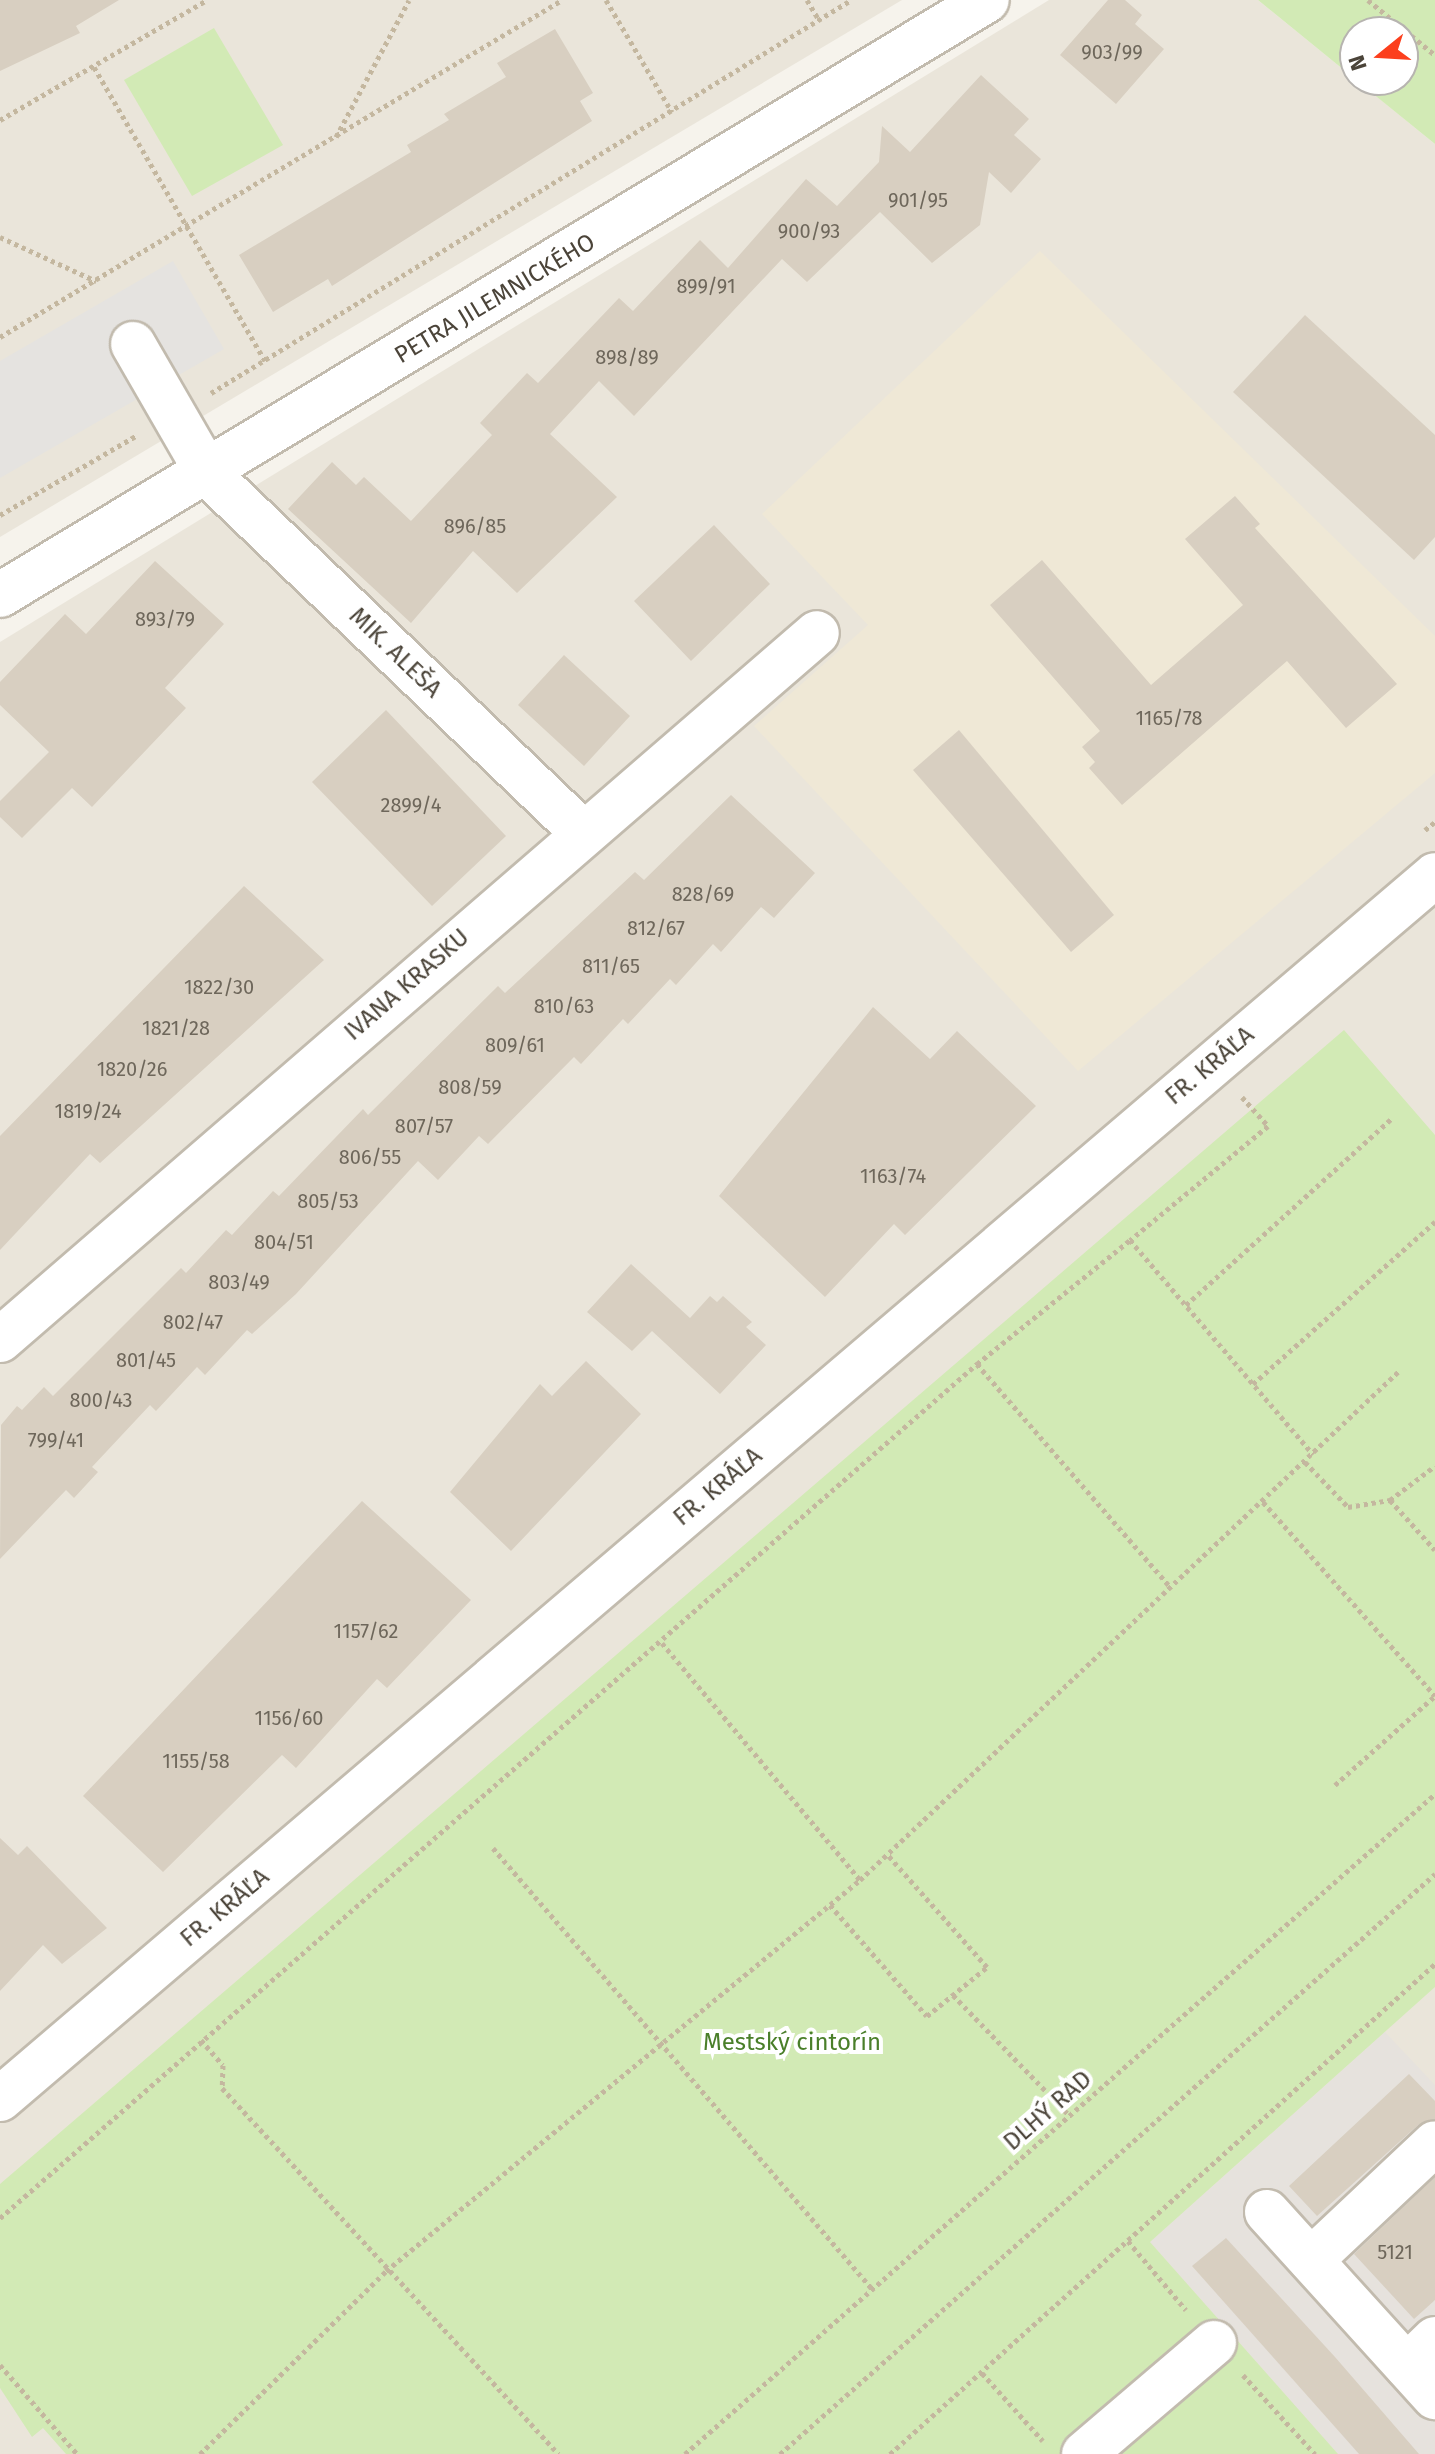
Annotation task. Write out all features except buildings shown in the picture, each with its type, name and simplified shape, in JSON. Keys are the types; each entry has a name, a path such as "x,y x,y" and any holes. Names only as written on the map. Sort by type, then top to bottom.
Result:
{"street":[{"name":"PETRA JILEMNICKÉHO","path":"0,595 208,474 987,0"},
{"name":"MIK. ALEŠA","path":"133,344 208,474 583,833"},
{"name":"IVANA KRASKU","path":"0,1340 817,633"},
{"name":"FR. KRÁĽA","path":"0,2099 1435,875"},
{"path":"1311,2260 1435,2143"},
{"path":"1267,2212 1311,2260 1426,2367"},
{"path":"1084,2454 1214,2343"}],"path":[{"path":"0,120 207,0"},
{"path":"334,139 409,0"},
{"path":"0,337 188,228 562,0"},
{"path":"606,0 672,112"},
{"path":"807,0 819,20"},
{"path":"0,515 265,361 851,0"},
{"path":"1368,0 1435,55"},
{"path":"94,67 265,361"},
{"path":"0,237 96,281"},
{"path":"0,2218 201,2040 662,1643 977,1364 1268,1126 1241,1095"},
{"path":"1186,1305 1391,1119"},
{"path":"1253,1384 1435,1222"},
{"path":"1130,1240 1313,1454"},
{"path":"977,1364 1171,1588"},
{"path":"200,2454 386,2271 656,2044 860,1880 1399,1371"},
{"path":"1305,1462 1348,1507 1390,1500 1435,1466"},
{"path":"1390,1500 1435,1550"},
{"path":"1263,1502 1435,1696 1335,1785"},
{"path":"662,1643 860,1880"},
{"name":"DLHÝ RAD","path":"685,2454 1435,1794"},
{"path":"493,1848 656,2044 873,2290"},
{"path":"830,1905 927,2016 987,1967 887,1854"},
{"path":"780,2454 1435,1874"},
{"path":"890,2454 897,2452 1435,1964"},
{"path":"953,1995 996,2032 1070,2116"},
{"path":"201,2040 223,2065 222,2088 386,2271 558,2454"},
{"path":"0,2365 77,2454"},
{"path":"982,2373 1054,2454"}],"shaded area":[{"path":"0,0 902,0 0,537"},
{"path":"1049,0 1258,0 1339,66 1339,96 1376,96 1435,144 1435,2454 0,2454 0,642"},
{"path":"1040,251 1435,636 1435,773 1078,1071 754,726 868,625 762,514"},
{"path":"173,261 224,349 0,478 0,361"},
{"path":"1385,2032 1435,2085 1435,2454 1338,2454 1150,2242"}],"green space":[{"path":"1258,0 1435,0 1435,144 1376,96 1419,96 1419,16 1339,16 1339,66"},
{"path":"214,28 283,145 192,196 124,80"},
{"name":"Mestský cintorín","path":"1344,1030 1435,1135 1435,1987 1150,2242 1338,2454 66,2454 43,2428 32,2437 0,2388 0,2184"}]}
